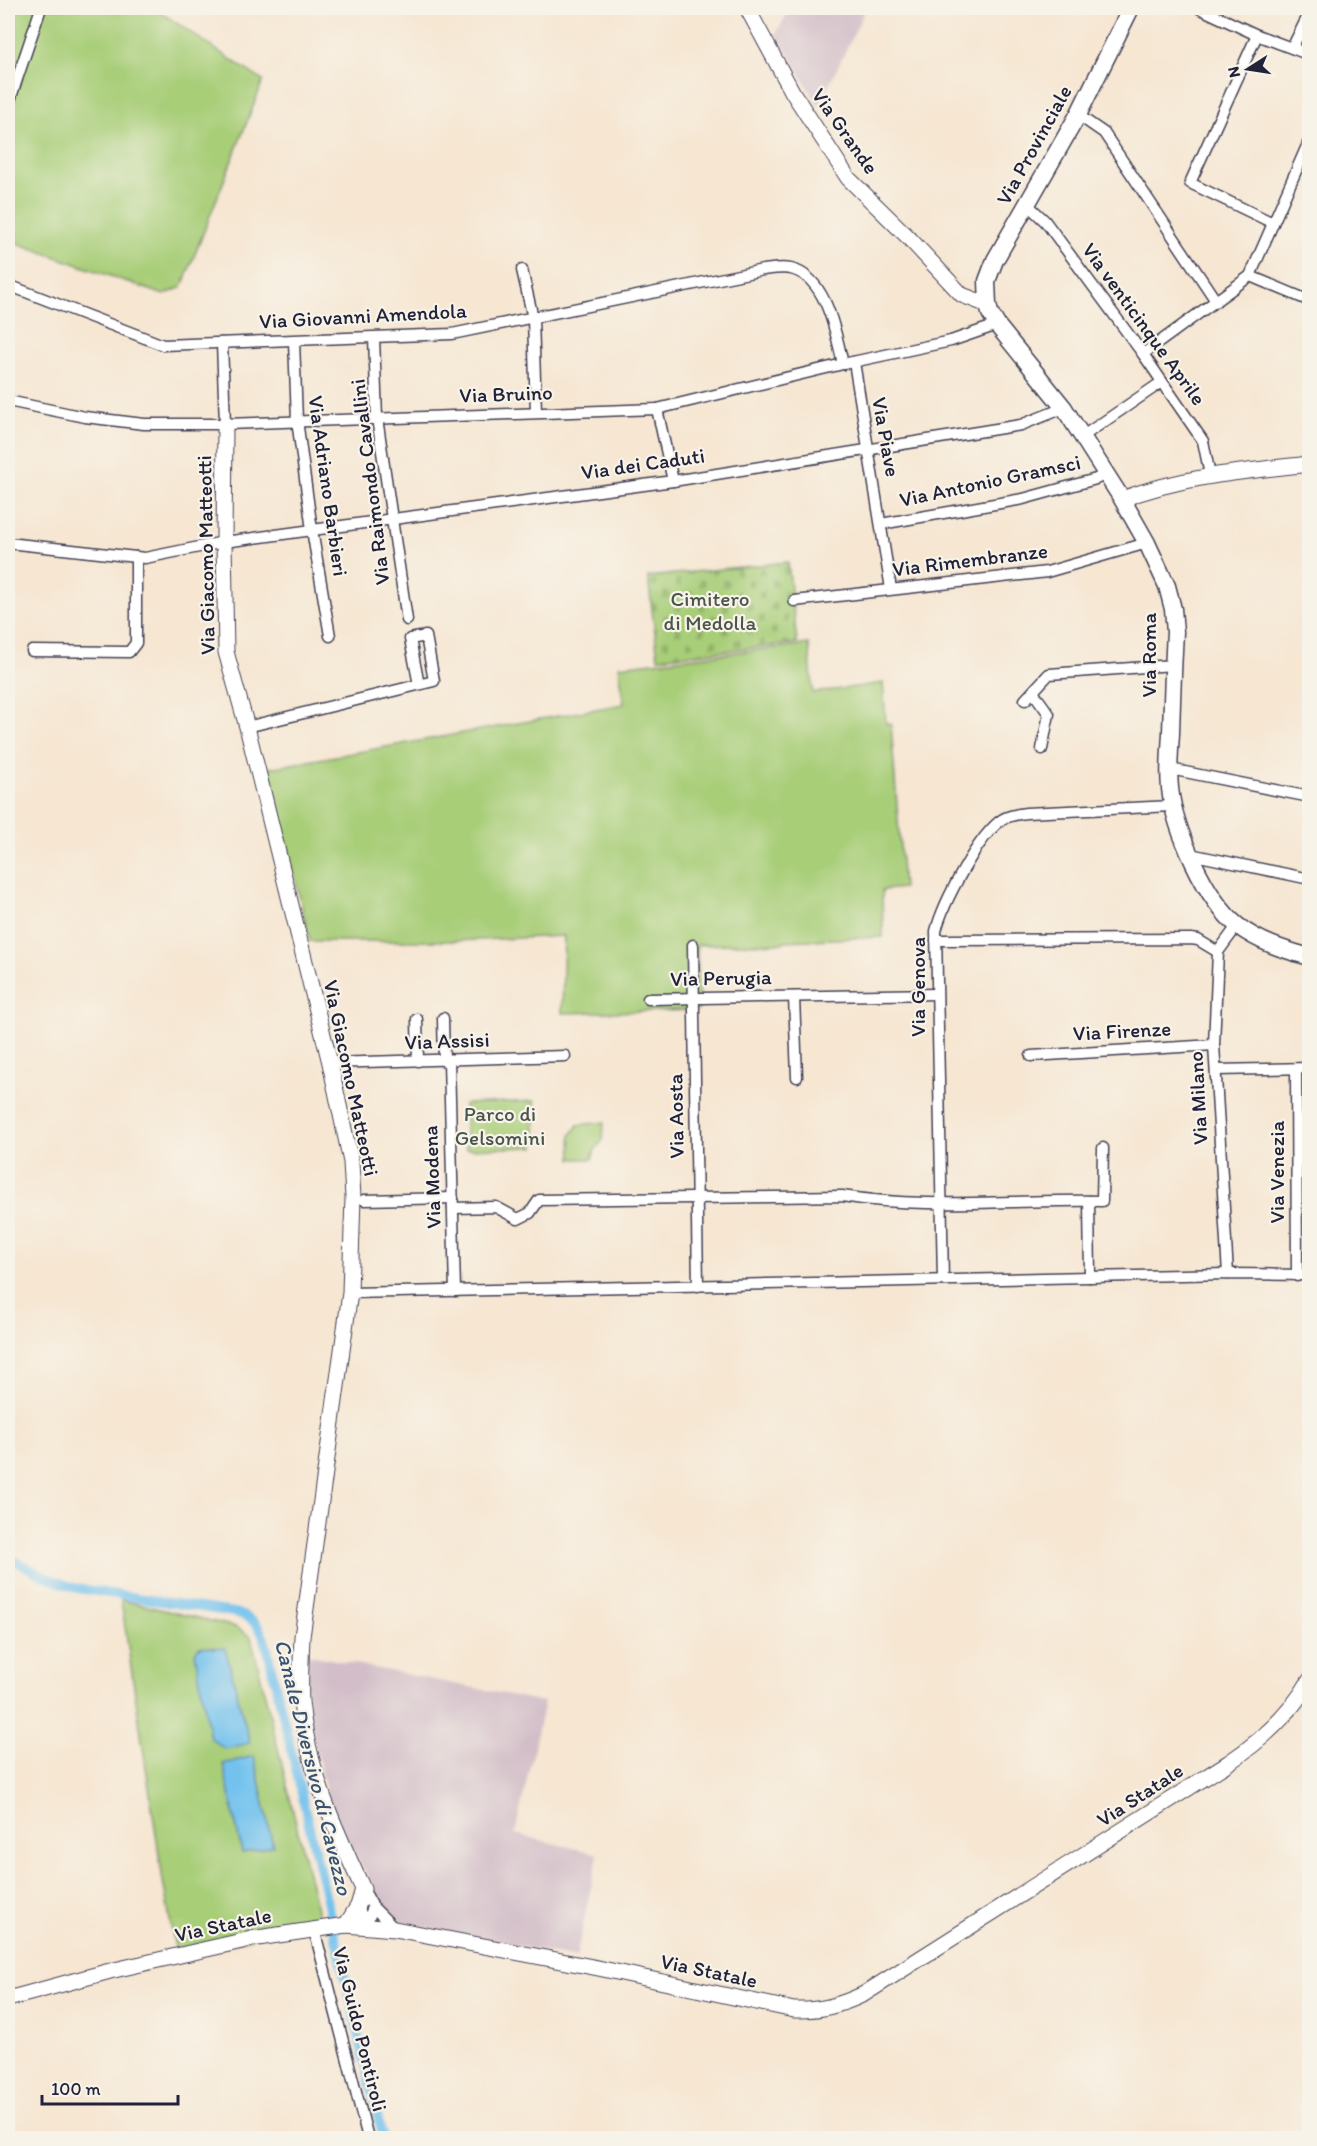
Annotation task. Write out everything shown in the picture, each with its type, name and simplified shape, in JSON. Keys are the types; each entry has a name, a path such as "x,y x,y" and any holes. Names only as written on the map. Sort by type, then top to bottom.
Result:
{"main road":[{"name":"Via Provinciale","path":"987,305 987,281 995,260 1078,115 1131,8"},
{"name":"Via Roma","path":"987,305 997,325 1064,408 1083,436 1147,543 1152,568 1167,586 1173,609 1170,769 1172,806 1190,854 1208,889 1237,926 1258,939 1283,950 1310,957"}],"street":[{"path":"8,105 41,8"},
{"name":"Via Grande","path":"747,8 793,93 848,178 962,295 987,305"},
{"path":"1199,8 1257,35 1310,55"},
{"path":"1292,48 1310,12"},
{"path":"1257,35 1190,183 1273,223"},
{"path":"1078,115 1104,133 1216,301"},
{"path":"1143,354 1250,276 1310,138"},
{"name":"Via venticinque Aprile","path":"1028,205 1045,221 1143,354 1203,441 1210,475"},
{"name":"Via Giovanni Amendola","path":"8,285 163,345 452,334 763,270 793,269 806,276 826,303 848,363"},
{"path":"522,270 533,318 536,412"},
{"path":"1250,276 1310,301"},
{"name":"Via Bruino","path":"8,401 85,417 144,424 225,424 657,409 951,341 997,325"},
{"name":"Via Raimondo Cavallini","path":"374,338 377,418 407,620"},
{"name":"Via Adriano Barbieri","path":"294,341 297,420 330,636"},
{"name":"Via Giacomo Matteotti","path":"222,343 225,424 226,652 247,727 330,1063 351,1162 353,1197 350,1293 302,1637 301,1701 308,1748 316,1778 363,1888 365,1906"},
{"name":"Via Piave","path":"848,363 868,448 891,589"},
{"path":"1083,436 1162,382"},
{"name":"Via dei Caduti","path":"8,543 145,558 224,542 673,481 1021,424 1064,408"},
{"path":"657,409 673,481"},
{"path":"1122,499 1151,488 1210,475 1310,464"},
{"name":"Via Antonio Gramsci","path":"881,524 1023,499 1096,479 1106,474"},
{"name":"Via Rimembranze","path":"794,601 1047,572 1147,543"},
{"path":"32,651 129,652 136,643 136,557"},
{"path":"1042,749 1049,714 1029,696 1049,674 1173,664"},
{"path":"247,727 418,685"},
{"path":"1170,769 1310,797"},
{"name":"Via Genova","path":"943,1280 936,994 938,921 975,850 989,832 1004,819 1026,813 1172,806"},
{"path":"1190,854 1310,879"},
{"path":"936,940 1191,939 1198,940 1218,952 1237,926"},
{"name":"Via Aosta","path":"693,945 698,1286"},
{"name":"Via Milano","path":"1218,952 1214,1045 1228,1274"},
{"name":"Via Perugia","path":"648,999 936,994"},
{"name":"Via Perugia","path":"794,997 797,1077"},
{"name":"Via Modena","path":"443,1018 453,1203 455,1291"},
{"path":"417,1019 418,1061"},
{"name":"Via Firenze","path":"1031,1056 1214,1045"},
{"name":"Via Assisi","path":"330,1063 565,1056"},
{"path":"1216,1070 1310,1068"},
{"name":"Via Venezia","path":"1296,1069 1297,1276"},
{"path":"364,1200 496,1207 518,1219 530,1213 539,1200 697,1196 842,1196 866,1200 941,1202 1102,1201 1103,1148"},
{"path":"1089,1201 1090,1277"},
{"path":"350,1293 1228,1274 1310,1275"},
{"name":"Via Statale","path":"8,1999 110,1971 240,1941 344,1925 395,1929 598,1968 794,2010 812,2011 830,2008 864,1994 1237,1757 1262,1739 1287,1713 1310,1680"},
{"path":"365,1906 395,1929"},
{"path":"344,1925 365,1906"},
{"path":"365,1906 366,1926"},
{"name":"Via Guido Pontiroli","path":"318,1928 368,2139"}],"shaded area":[{"path":"790,8 866,8 819,106 776,34"},
{"path":"305,1654 544,1702 515,1834 598,1854 576,1958 401,1922 378,1896 344,1834 327,1796 308,1714"}],"green space":[{"path":"8,8 154,8 263,81 182,287 164,295 8,240"},
{"name":"Cimitero di Medolla","path":"788,562 797,643 658,658 648,577"},
{"path":"809,644 813,693 883,683 886,724 891,724 903,888 882,890 883,937 697,945 699,1010 562,1013 564,936 454,941 310,941 269,768 624,704 619,666"},
{"name":"Parco di Gelsomini","path":"535,1101 535,1147 466,1149 464,1104"},
{"path":"604,1122 603,1140 595,1150 592,1159 572,1159 571,1135 578,1125"},
{"path":"121,1600 236,1627 251,1637 319,1918 177,1959 163,1881"}],"water":[{"path":"199,1647 225,1648 250,1743 225,1749 210,1738 195,1653"},
{"path":"254,1756 273,1846 242,1853 223,1764"}],"waterway":[{"name":"Canale Diversivo di Cavezzo","path":"8,1557 45,1577 75,1588 237,1613 248,1618 259,1628 266,1644 383,2138"}]}
